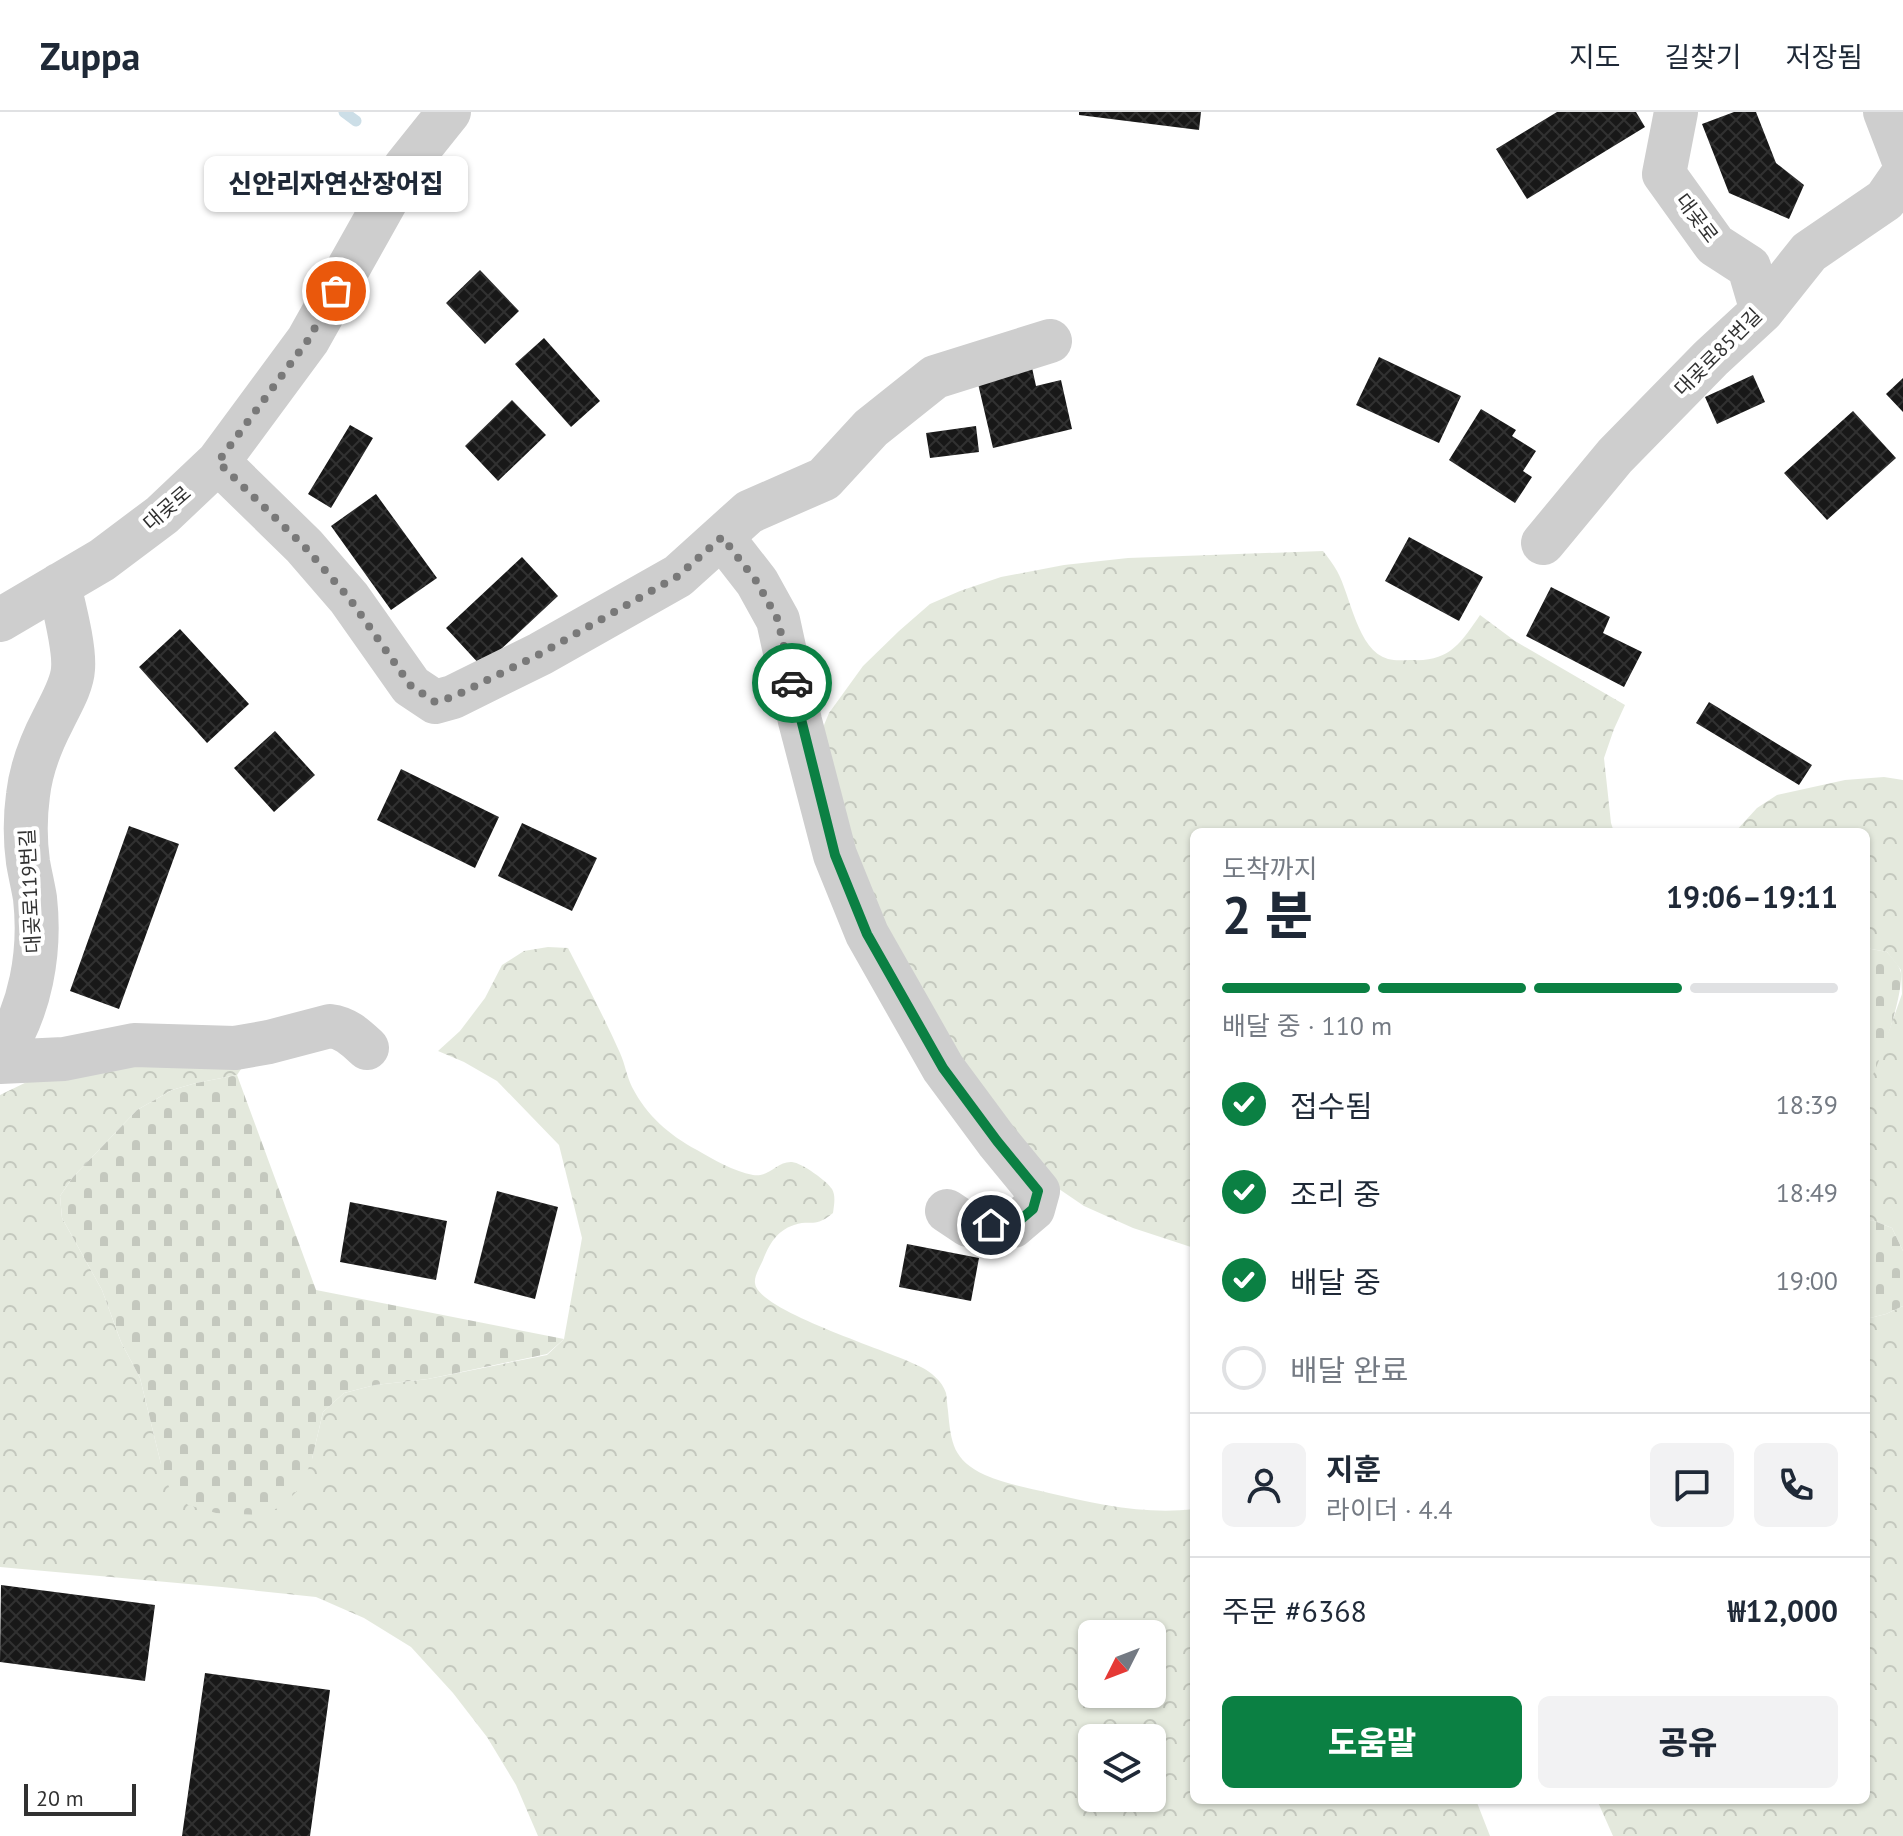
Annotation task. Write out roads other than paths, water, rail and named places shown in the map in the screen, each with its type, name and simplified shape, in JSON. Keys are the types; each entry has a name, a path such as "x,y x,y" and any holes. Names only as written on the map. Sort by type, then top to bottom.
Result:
{"street":[{"name":"대곶로","path":"0,620 102,560 162,515 218,462 308,340 405,167 449,112"},
{"name":"대곶로","path":"1676,112 1664,174 1715,245 1749,267 1762,311"},
{"path":"1885,112 1903,159"},
{"name":"대곶로85번길","path":"1543,543 1615,456 1762,311 1809,252 1885,200 1903,174"},
{"path":"218,462 304,546 349,598 411,686 435,702 453,697 540,654 678,576 749,512 824,479 871,428 935,377 1050,341"},
{"path":"722,537 757,582 778,620 800,721 835,855 867,934 943,1068 1038,1191 1033,1209 1013,1226 968,1225 947,1211"},
{"name":"대곶로119번길","path":"0,1056 25,1005 34,969 37,936 25,830 28,793 33,768 74,671 59,585"},
{"path":"0,1062 64,1059 134,1045 235,1048 330,1026 350,1032 367,1048"}],"waterway":[{"path":"344,112 356,121"}],"place":[{"name":"신안리자연산장어집","path":"336,291"}]}
